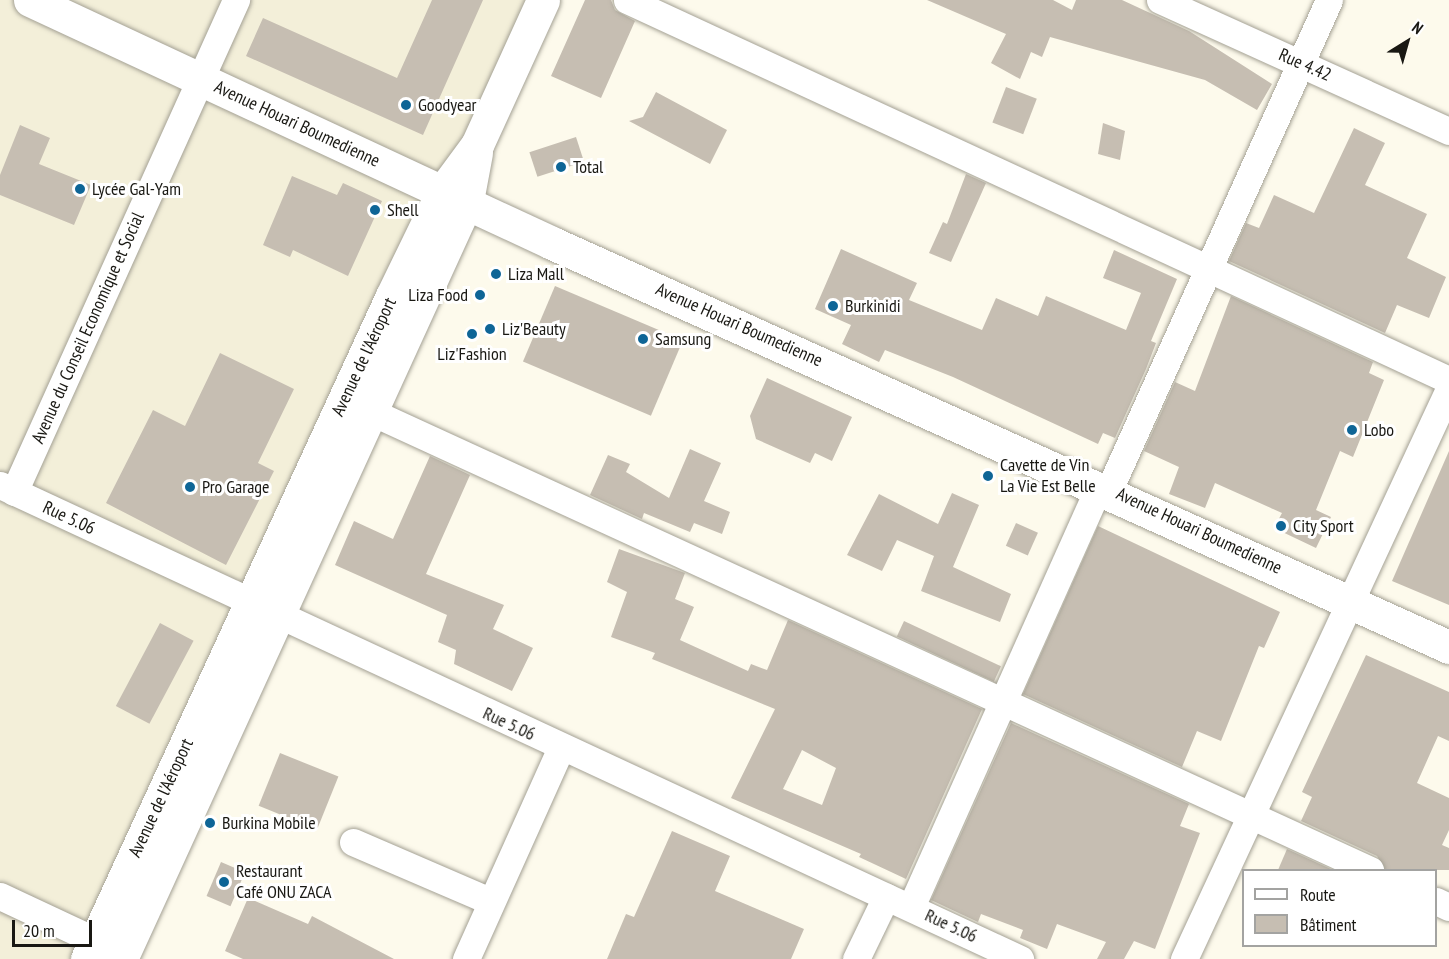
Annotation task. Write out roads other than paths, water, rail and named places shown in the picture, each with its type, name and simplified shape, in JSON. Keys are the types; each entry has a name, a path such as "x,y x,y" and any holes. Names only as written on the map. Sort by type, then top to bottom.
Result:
{"main road":[{"name":"Avenue Houari Boumedienne","path":"30,0 455,196 1104,488 1449,647"},
{"name":"Avenue de l'Aéroport","path":"113,954 279,618 359,406 543,0"},
{"name":"Avenue de l'Aéroport","path":"113,954 250,603 359,406"}],"street":[{"name":"Avenue du Conseil Economique et Social","path":"7,489 236,0"},
{"path":"627,0 1207,271 1449,380"},
{"name":"Rue 4.42","path":"1161,0 1449,132"},
{"path":"911,907 1002,704 1207,271 1329,0"},
{"path":"1184,959 1352,602 1449,389"},
{"path":"359,406 1002,704 1368,869"},
{"name":"Rue 5.06","path":"7,489 279,618 1020,959"},
{"path":"466,959 490,901 561,748"},
{"path":"352,842 490,901"},
{"path":"0,896 113,954"},
{"path":"856,959 886,897"}],"place":[{"name":"Goodyear","path":"406,105"},
{"name":"Total","path":"561,167"},
{"name":"Lycée Gal-Yam","path":"80,189"},
{"name":"Shell","path":"375,210"},
{"name":"Liza Mall","path":"496,274"},
{"name":"Liza Food","path":"480,295"},
{"name":"Burkinidi","path":"833,306"},
{"name":"Liz'Beauty","path":"490,329"},
{"name":"Liz'Fashion","path":"472,334"},
{"name":"Samsung","path":"643,339"},
{"name":"Lobo","path":"1352,430"},
{"name":"Cavette de Vin La Vie Est Belle","path":"988,476"},
{"name":"Pro Garage","path":"190,487"},
{"name":"City Sport","path":"1281,526"},
{"name":"Burkina Mobile","path":"210,823"},
{"name":"Restaurant Café ONU ZACA","path":"224,882"}]}
